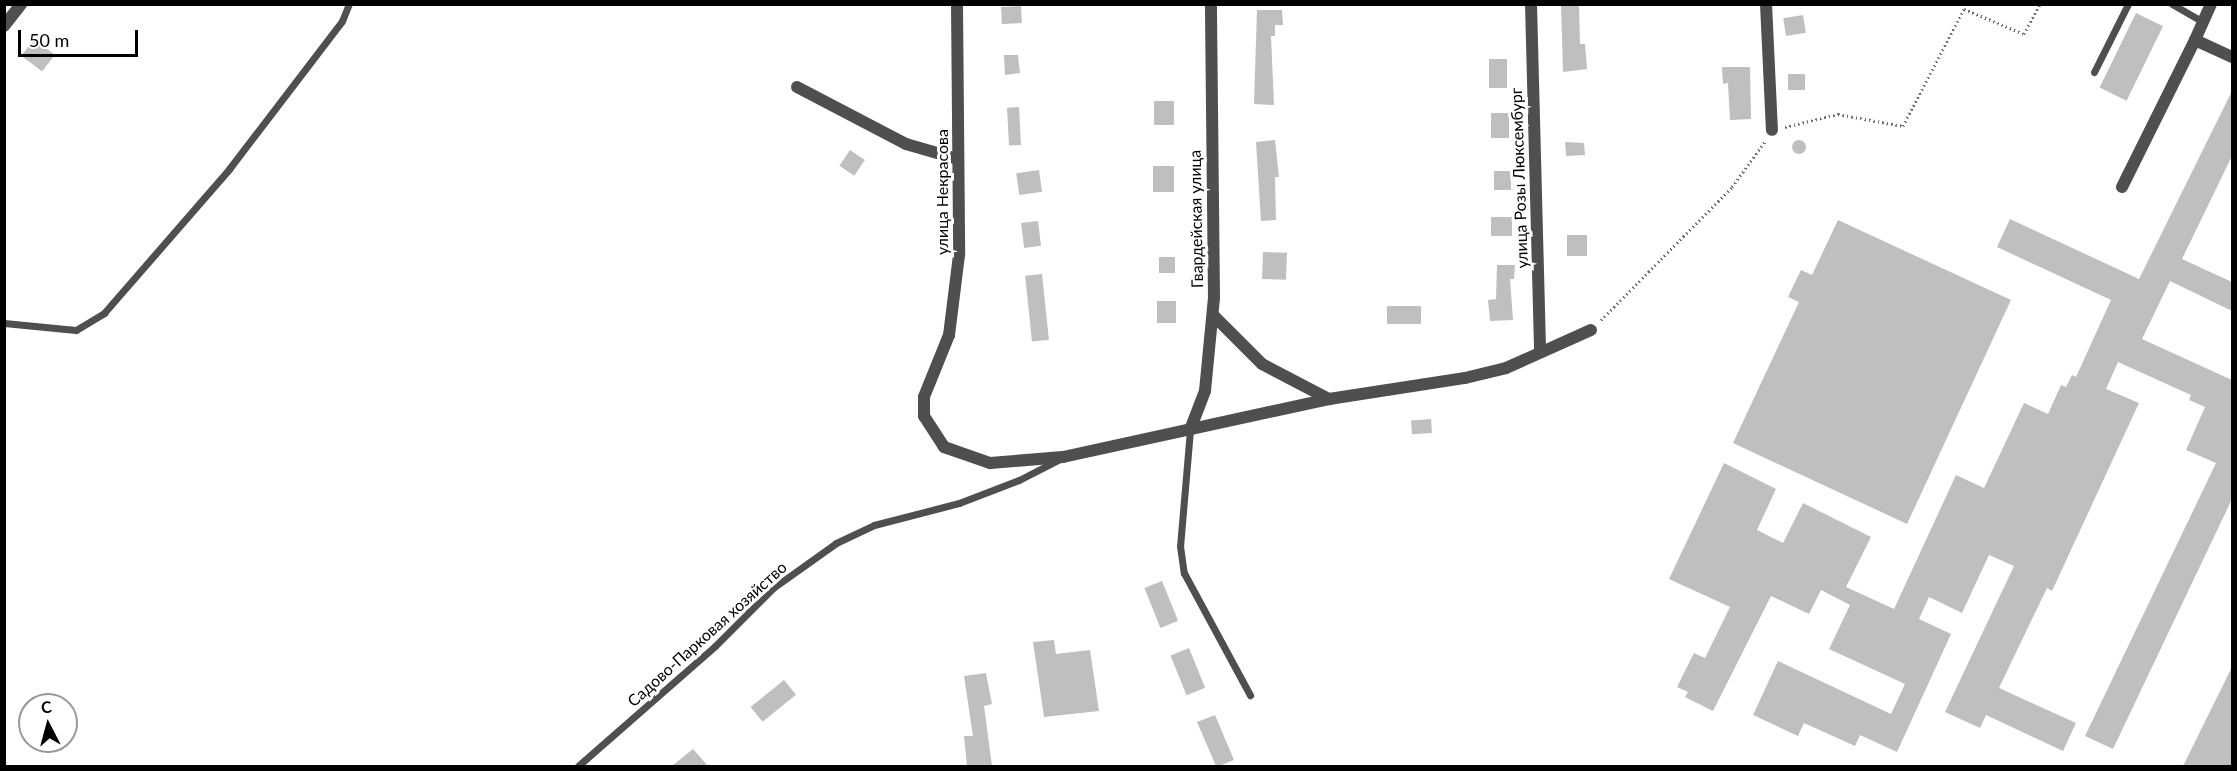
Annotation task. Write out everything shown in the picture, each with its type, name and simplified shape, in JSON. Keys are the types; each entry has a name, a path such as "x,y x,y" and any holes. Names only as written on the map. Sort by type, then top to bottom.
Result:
{"street":[{"path":"4,26 21,4"},
{"name":"улица Некрасова","path":"957,4 956,286 949,335 924,397 924,416 944,447 990,464 1063,458 1329,399 1465,378 1506,368 1591,330"},
{"name":"Гвардейская улица","path":"1190,430 1205,391 1213,315 1211,4"},
{"name":"улица Розы Люксембург","path":"1531,4 1540,351"},
{"path":"1766,4 1772,130"},
{"path":"2122,187 2211,4"},
{"path":"2195,40 2232,57"},
{"path":"797,87 906,144 958,159"},
{"path":"1213,315 1262,364 1329,399"}],"lane":[{"path":"4,323 76,330 98,318 229,169 342,21 349,4"},
{"path":"2094,72 2128,4"},
{"path":"2172,4 2203,22"},
{"path":"1190,430 1180,546 1184,573 1250,695"},
{"name":"Садово-Парковая хозяйство","path":"578,766 716,646 773,588 836,543 874,525 959,503 1019,480 1063,458"}],"path":[{"path":"1591,330 1732,188 1772,130 1838,114 1903,126 1964,9 2024,34 2040,4"}],"building":[{"path":"1561,4 1579,4 1580,44 1585,44 1587,69 1563,72"},
{"path":"1021,6 1022,23 1002,24 1001,7"},
{"path":"1257,10 1282,10 1283,25 1275,25 1275,36 1271,36 1274,105 1254,104"},
{"path":"2136,13 2163,26 2127,101 2100,88"},
{"path":"1803,15 1806,33 1786,36 1783,18"},
{"path":"34,39 55,55 42,71 21,56"},
{"path":"1004,55 1018,55 1020,73 1005,75"},
{"path":"1489,59 1507,59 1507,88 1489,88"},
{"path":"1722,67 1750,67 1751,119 1730,120 1728,83 1723,84"},
{"path":"1788,74 1805,74 1805,90 1788,90"},
{"path":"2232,91 2232,156 2182,259 2232,282 2232,311 2170,281 2142,339 2232,380 2232,499 2113,749 2085,736 2216,463 2186,450 2205,407 2189,400 2191,395 2118,362 2106,389 2139,403 2052,591 2047,588 1999,688 2076,723 2063,751 1986,715 1980,728 1945,712 2014,566 1989,555 1962,613 1929,597 1919,619 1951,634 1897,752 1860,735 1855,746 1804,723 1798,736 1753,715 1778,661 1891,714 1905,684 1829,649 1850,605 1821,590 1809,614 1771,596 1713,711 1685,697 1688,692 1677,687 1694,653 1705,658 1730,607 1669,579 1724,463 1776,489 1757,530 1783,543 1803,503 1871,537 1846,587 1894,609 1956,475 1984,488 2024,403 2048,414 2061,385 2066,387 2072,375 2076,377 2111,300 1997,247 2010,219 2139,279"},
{"path":"1154,101 1174,101 1174,125 1154,125"},
{"path":"1019,107 1021,145 1009,146 1007,108"},
{"path":"1491,113 1509,113 1509,138 1491,138"},
{"path":"1275,140 1279,177 1275,177 1276,220 1261,221 1256,142"},
{"path":"1799,140 1804,142 1806,147 1804,152 1799,154 1794,152 1792,147 1794,142"},
{"path":"1565,142 1584,143 1585,155 1566,156"},
{"path":"850,150 865,160 854,176 839,166"},
{"path":"1153,166 1174,166 1174,192 1153,192"},
{"path":"1039,170 1042,192 1019,195 1016,173"},
{"path":"1494,171 1511,171 1511,190 1494,190"},
{"path":"1491,217 1512,217 1512,236 1491,236"},
{"path":"1838,220 2011,300 1907,524 1733,443 1799,302 1788,297 1801,270 1812,275"},
{"path":"1038,221 1041,246 1024,248 1021,223"},
{"path":"1567,235 1587,235 1587,256 1567,256"},
{"path":"1263,252 1287,253 1286,280 1262,279"},
{"path":"1159,257 1175,257 1175,273 1159,273"},
{"path":"1497,265 1515,265 1514,279 1510,279 1513,320 1490,321 1488,300 1496,299"},
{"path":"1042,274 1049,340 1032,341 1025,276"},
{"path":"1157,301 1176,301 1176,323 1157,323"},
{"path":"1387,306 1421,306 1421,324 1387,324"},
{"path":"1431,419 1432,433 1412,434 1411,420"},
{"path":"1162,581 1178,621 1160,628 1144,588"},
{"path":"1054,640 1056,654 1090,650 1099,711 1044,717 1033,642"},
{"path":"1189,648 1205,688 1187,695 1170,655"},
{"path":"2232,667 2232,766 2183,766"},
{"path":"986,673 992,704 984,706 992,766 967,766 964,736 973,736 964,676"},
{"path":"784,680 796,695 763,722 751,707"},
{"path":"1215,715 1234,760 1219,766 1216,766 1197,722"},
{"path":"693,749 708,766 672,766"}]}
